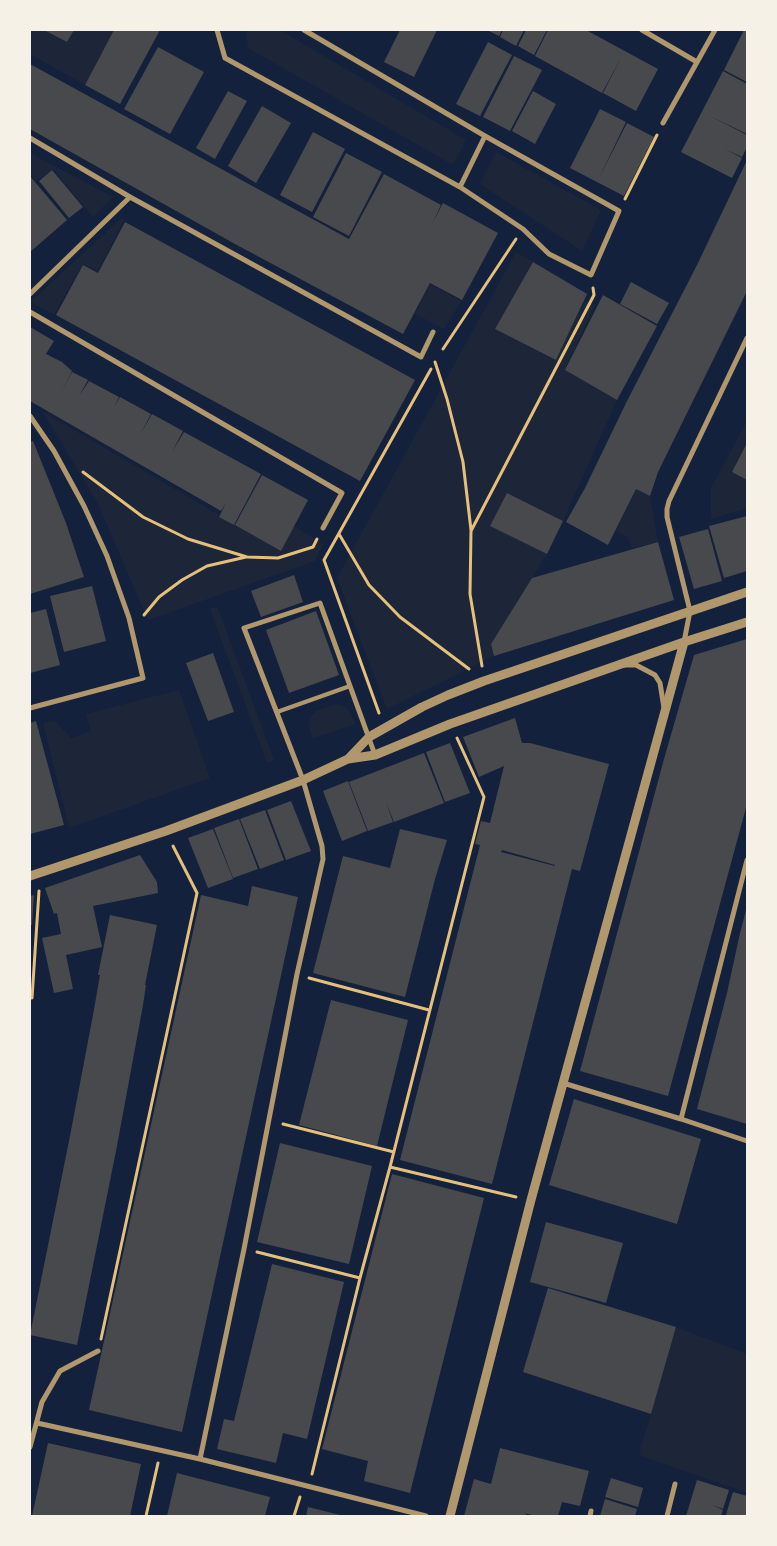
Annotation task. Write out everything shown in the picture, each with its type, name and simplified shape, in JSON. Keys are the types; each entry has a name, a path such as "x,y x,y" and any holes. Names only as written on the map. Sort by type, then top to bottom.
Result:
{"street":[{"path":"217,30 225,58 460,186 523,229 550,254 591,275 619,211 304,30"},
{"path":"642,30 697,62"},
{"path":"663,123 715,30"},
{"path":"460,186 486,136"},
{"path":"30,138 130,197 420,357 434,332"},
{"path":"30,294 130,197"},
{"path":"30,312 342,493 323,528"},
{"path":"450,1516 531,1200 684,642 690,611 667,517 669,501 747,338"},
{"path":"30,416 54,451 84,506 107,556 129,618 143,678 30,708"},
{"path":"348,759 369,737 422,707 484,681 747,592"},
{"path":"200,1459 244,1249 297,974 323,859 322,846 303,780 244,628 320,603 375,755"},
{"path":"30,876 166,831 303,780 348,759 375,755 450,724 684,642 747,622"},
{"path":"618,665 636,666 655,675 660,683 664,714"},
{"path":"681,1119 747,860"},
{"path":"563,1083 747,1141"},
{"path":"30,1447 42,1402 60,1371 98,1351"},
{"path":"37,1423 200,1459 426,1516"},
{"path":"666,1516 675,1484"}],"lane":[{"path":"277,712 350,686"}],"path":[{"path":"619,211 663,123"},
{"path":"440,353 523,229"},
{"path":"471,531 594,296 591,275"},
{"path":"385,728 324,560 435,362 463,462 471,531 470,594 484,681"},
{"path":"54,451 143,517 188,539 247,557"},
{"path":"129,618 144,615 159,597 182,580 207,566 247,557 278,558 314,546 323,528"},
{"path":"340,534 369,585 400,617 484,681"},
{"path":"309,1488 360,1278 484,797 450,724"},
{"path":"98,1351 197,893 166,831"},
{"path":"32,998 41,873"},
{"path":"297,974 430,1010"},
{"path":"268,1120 394,1152"},
{"path":"390,1166 531,1200"},
{"path":"244,1249 360,1278"},
{"path":"146,1516 161,1450"}],"shaded area":[{"path":"30,30 44,30 67,42 74,30 114,30 85,85 30,54"},
{"path":"246,30 280,30 466,140 453,165 248,48"},
{"path":"496,152 601,210 582,251 480,184"},
{"path":"30,153 113,197 93,217 53,169 36,181 30,174"},
{"path":"122,218 124,220 98,271 83,264 54,314 30,302"},
{"path":"516,252 533,262 495,329 556,360 584,301 595,305 565,370 617,400 563,521 507,493 491,526 547,554 491,644 494,656 387,709 337,578"},
{"path":"430,284 461,301 444,329 415,314"},
{"path":"43,412 281,551 294,526 323,544 315,561 148,620 97,502"},
{"path":"747,421 747,508 711,519 711,488"},
{"path":"636,489 650,496 658,542 632,548 628,537 616,531"},
{"path":"217,606 274,760 267,763 210,609"},
{"path":"179,690 210,778 69,828 43,723 55,721 71,738 91,731 86,714"},
{"path":"337,704 348,709 356,724 313,738 309,719 316,711"},
{"path":"676,1327 747,1354 747,1493 639,1455"}],"building":[{"path":"44,30 74,30 67,42"},
{"path":"114,30 160,30 120,104 85,85"},
{"path":"400,30 437,30 414,77 384,62"},
{"path":"487,30 502,30 499,36"},
{"path":"503,30 524,30 516,46 500,37"},
{"path":"526,30 547,30 534,55 518,46"},
{"path":"548,30 586,30 658,69 636,111 603,93 622,56 602,93 535,56"},
{"path":"744,30 747,30 747,82 724,70"},
{"path":"488,42 512,55 480,116 456,104"},
{"path":"158,47 204,72 170,134 124,109"},
{"path":"514,56 542,70 510,131 483,117"},
{"path":"30,64 349,239 384,174 441,205 432,224 443,203 498,233 462,300 430,283 403,334 235,244 30,129"},
{"path":"723,71 747,84 747,134 708,115 747,135 747,147 742,157 725,149 742,158 732,178 681,152"},
{"path":"228,91 247,101 215,159 196,148"},
{"path":"533,91 556,104 535,144 512,131"},
{"path":"262,106 291,123 256,183 228,166"},
{"path":"600,109 626,122 599,178 627,123 654,137 624,196 570,168"},
{"path":"313,132 345,149 312,212 280,195"},
{"path":"346,153 382,172 349,236 313,217"},
{"path":"747,160 747,291 658,472 650,496 636,489 608,545 566,522 697,265"},
{"path":"52,170 83,207 69,218 39,181"},
{"path":"30,176 67,220 30,252"},
{"path":"125,222 415,380 360,481 56,315 83,265 98,273"},
{"path":"533,262 587,294 556,360 495,329"},
{"path":"631,282 669,303 657,324 620,304"},
{"path":"603,295 657,326 617,400 565,370"},
{"path":"30,327 54,341 46,354 62,362 72,371 62,391 72,372 88,380 79,396 89,381 119,397 114,407 120,397 151,414 140,435 152,414 183,431 172,452 184,432 261,474 234,525 219,517 226,503 221,511 30,401"},
{"path":"33,441 66,523 84,577 30,594 30,442"},
{"path":"747,443 747,480 732,472"},
{"path":"262,475 308,500 281,551 235,525"},
{"path":"507,493 563,521 547,554 490,526"},
{"path":"747,516 747,571 724,578 709,526"},
{"path":"708,529 722,581 694,589 679,537"},
{"path":"658,542 674,600 494,656 491,644 532,578"},
{"path":"294,575 303,602 261,617 251,591"},
{"path":"92,586 106,641 64,652 50,596"},
{"path":"46,609 60,665 30,673 30,613"},
{"path":"316,611 339,675 289,693 266,630"},
{"path":"747,639 747,804 668,1096 580,1071 694,655"},
{"path":"213,653 234,712 208,721 186,663"},
{"path":"515,718 522,743 530,743 609,764 580,871 572,869 492,1184 400,1160 480,845 475,844 481,821 490,823 504,766 479,777 463,737","holes":["502,850 555,866 501,852"]},
{"path":"36,721 64,825 30,834 30,723"},
{"path":"450,743 470,793 445,802 426,752"},
{"path":"424,753 444,803 394,822 386,802 393,822 368,831 349,782"},
{"path":"348,781 367,831 342,841 323,791"},
{"path":"291,801 311,851 286,860 267,810"},
{"path":"265,810 284,860 260,869 240,819"},
{"path":"239,819 258,869 233,878 214,828"},
{"path":"213,829 233,879 208,888 188,838"},
{"path":"400,829 447,840 435,879 405,997 313,973 343,856 390,868"},
{"path":"140,855 157,882 158,893 93,906 102,947 66,955 73,989 54,993 42,938 61,934 57,913 54,914 45,888"},
{"path":"252,886 298,897 182,1432 89,1410 201,895 248,906"},
{"path":"34,895 32,925 30,925 30,896"},
{"path":"747,906 747,1124 697,1109"},
{"path":"110,915 157,925 117,1146 77,1345 30,1335 70,1136"},
{"path":"331,1000 408,1020 377,1146 299,1125"},
{"path":"574,1099 701,1139 677,1224 549,1185"},
{"path":"280,1143 372,1166 349,1264 257,1242"},
{"path":"392,1174 484,1198 410,1493 364,1481 368,1461 322,1449"},
{"path":"546,1222 623,1243 606,1303 530,1282"},
{"path":"272,1264 344,1282 307,1439 283,1433 276,1463 217,1449 224,1419 234,1421"},
{"path":"548,1288 676,1327 651,1414 523,1372"},
{"path":"48,1443 141,1464 130,1516 32,1516"},
{"path":"500,1448 589,1471 580,1506 562,1502 558,1516 536,1516 524,1513 529,1516 464,1516 474,1479 491,1484"},
{"path":"177,1473 270,1497 265,1516 167,1516"},
{"path":"611,1478 643,1488 638,1507 605,1497"},
{"path":"697,1480 729,1490 723,1509 712,1505 723,1510 721,1516 686,1516"},
{"path":"733,1492 747,1496 747,1516 726,1516"},
{"path":"605,1499 637,1509 635,1516 600,1516"},
{"path":"308,1507 340,1515 340,1516 306,1516"}]}
